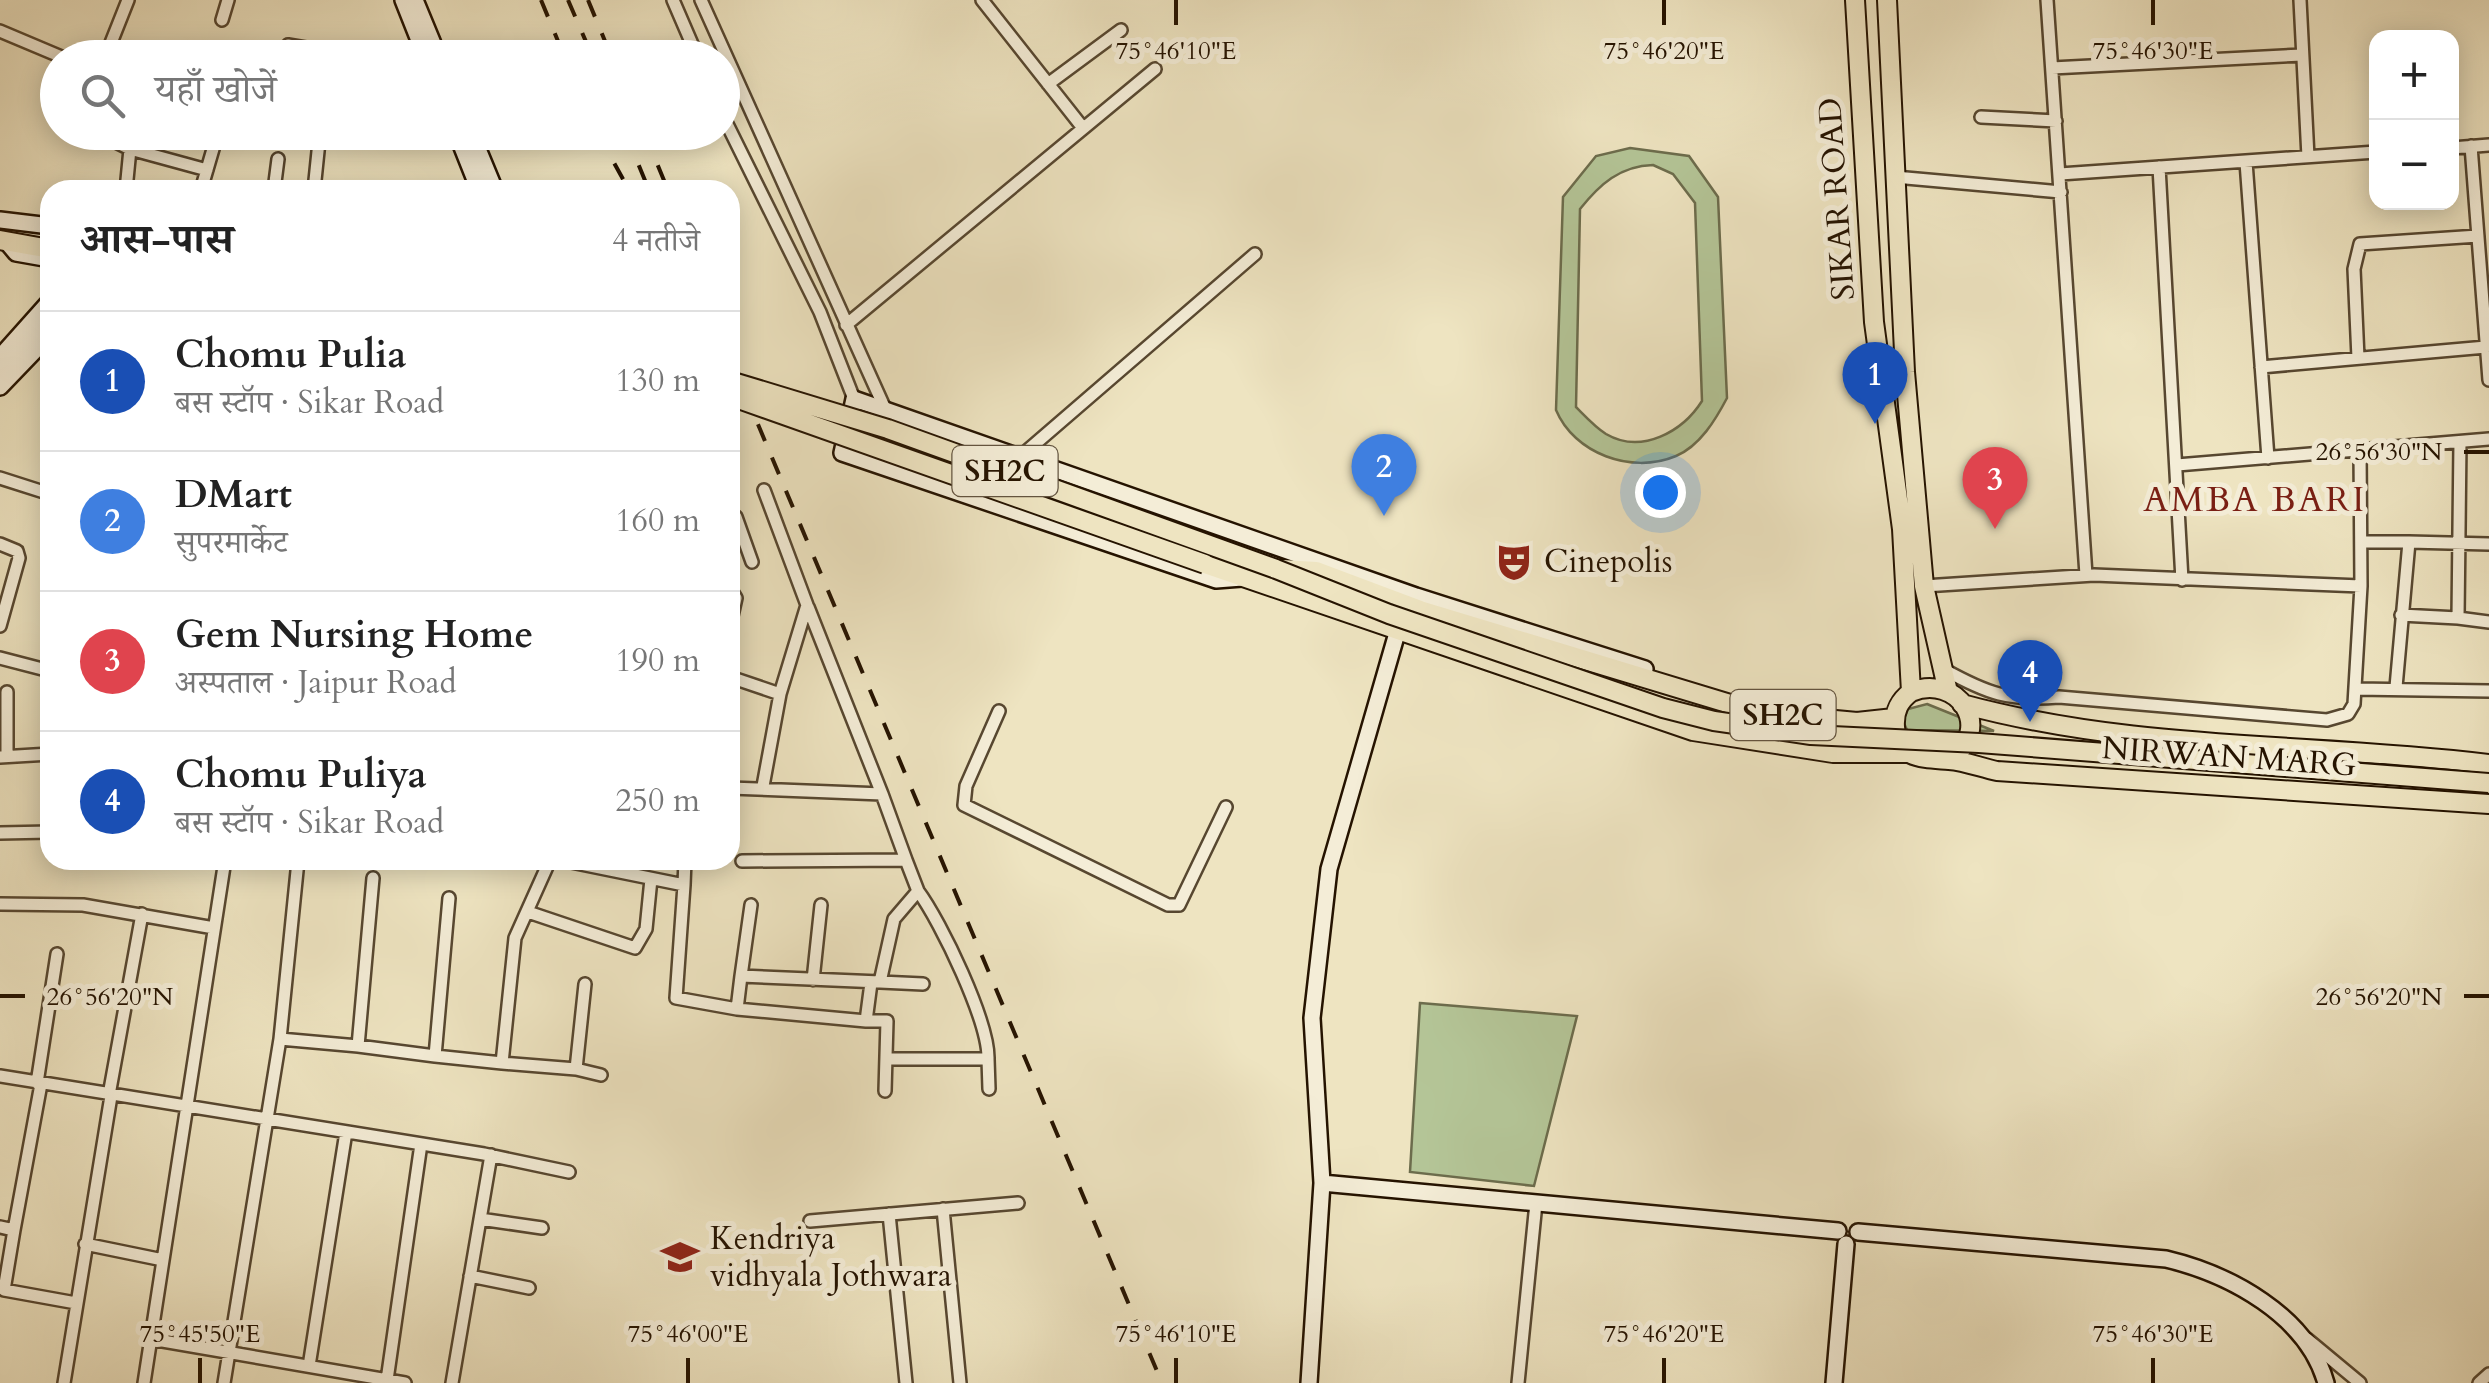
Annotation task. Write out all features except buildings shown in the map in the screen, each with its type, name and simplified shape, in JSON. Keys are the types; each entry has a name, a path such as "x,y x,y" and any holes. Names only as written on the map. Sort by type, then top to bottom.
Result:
{"main road":[{"name":"SIKAR ROAD","path":"1855,0 1877,357 1902,529 1911,692"},
{"path":"1887,0 1895,177 1924,586 1940,667 1971,719 1966,748 1949,760"},
{"path":"2,237 40,237"},
{"path":"2,237 40,247"},
{"name":"SH2C","path":"740,384 888,430 1276,569 1316,571 1760,713 1857,722 1894,718"},
{"name":"NIRWAN MARG","path":"740,400 1396,633 1693,731 1833,753 1908,754 1920,760 1949,760 1997,771 2489,804"},
{"path":"1276,569 1389,614 1663,708 1730,724 1811,735 1979,743 2489,783"},
{"path":"1908,754 1898,742 1894,718 1900,702 1911,692 1932,688 2030,722 2130,738 2489,764"}],"street":[{"path":"222,20 228,0"},
{"path":"403,0 419,40"},
{"path":"415,0 432,40"},
{"path":"673,0 690,40"},
{"path":"701,0 719,40"},
{"path":"982,0 1084,128"},
{"path":"2047,0 2086,575"},
{"path":"2300,0 2308,157"},
{"path":"111,40 123,1"},
{"path":"1048,84 1121,30"},
{"path":"0,31 40,48"},
{"path":"2052,68 2302,54"},
{"path":"846,325 1155,69"},
{"path":"740,88 886,411"},
{"path":"1980,117 2056,121"},
{"path":"2459,147 2489,145"},
{"path":"2471,146 2489,380"},
{"path":"127,180 130,150"},
{"path":"134,150 206,170"},
{"path":"203,180 212,150"},
{"path":"315,180 318,150"},
{"path":"463,150 475,180"},
{"path":"478,150 491,180"},
{"path":"740,150 820,312 854,399 842,453 1216,580 1246,578"},
{"path":"2060,174 2369,153"},
{"path":"275,180 278,159"},
{"path":"2246,162 2268,458"},
{"path":"2159,167 2182,580"},
{"path":"1895,177 2061,192"},
{"path":"0,220 40,225"},
{"path":"2358,358 2354,269 2360,244 2478,236"},
{"path":"2,237 16,252 40,257"},
{"path":"1021,456 1255,254"},
{"path":"820,312 836,303"},
{"path":"0,357 40,312"},
{"path":"0,374 40,328"},
{"path":"2261,367 2486,346"},
{"path":"0,387 22,364 40,355"},
{"path":"854,399 1416,596 1659,674 1675,687"},
{"path":"2177,466 2489,440"},
{"path":"2458,618 2460,442"},
{"path":"1940,667 1990,694 2017,700 2059,697 2326,720 2348,714 2356,689 2362,586 2360,450"},
{"path":"0,478 40,491"},
{"path":"764,490 918,891 936,916 984,1034 989,1089"},
{"path":"740,528 752,562"},
{"path":"2362,542 2489,544"},
{"path":"2396,687 2409,542"},
{"path":"0,544 17,551 19,558 0,626"},
{"path":"1924,586 2086,575 2362,586"},
{"path":"763,786 780,694 807,606"},
{"path":"2400,616 2489,622"},
{"path":"1309,1383 1322,1183 1312,1018 1329,869 1396,633"},
{"path":"0,658 40,668"},
{"path":"740,680 780,694"},
{"path":"2356,689 2489,691"},
{"path":"7,692 4,756 40,754"},
{"path":"1000,711 966,786 964,805 1168,906 1179,905 1226,806"},
{"path":"740,787 882,794"},
{"path":"0,833 40,832"},
{"path":"742,861 906,860"},
{"path":"144,1383 223,870"},
{"path":"224,1383 280,1040 297,870"},
{"path":"502,1062 515,938 546,870"},
{"path":"608,870 684,885"},
{"path":"685,870 676,998 736,1009 887,1021 886,1091"},
{"path":"358,1046 374,878"},
{"path":"528,912 634,948 646,929 651,879"},
{"path":"866,1021 894,919 918,891"},
{"path":"435,1056 449,898"},
{"path":"0,904 82,906 214,928"},
{"path":"736,1009 751,905"},
{"path":"813,980 822,905"},
{"path":"64,1383 142,914"},
{"path":"57,954 39,1083 2,1290 76,1302"},
{"path":"740,976 923,984"},
{"path":"576,1069 585,984"},
{"path":"280,1040 601,1074"},
{"path":"886,1060 988,1059"},
{"path":"0,1076 491,1155 569,1172"},
{"path":"309,1366 346,1132"},
{"path":"386,1380 422,1144"},
{"path":"452,1383 491,1155"},
{"path":"1322,1183 1848,1236 2166,1259 2194,1265 2254,1295 2360,1383"},
{"path":"1518,1383 1536,1202"},
{"path":"810,1220 1018,1203"},
{"path":"944,1210 960,1383"},
{"path":"888,1214 906,1383"},
{"path":"480,1219 542,1228"},
{"path":"0,1226 14,1230"},
{"path":"1834,1383 1848,1236"},
{"path":"86,1244 163,1260"},
{"path":"470,1276 529,1288"},
{"path":"2300,1334 2326,1383"},
{"path":"150,1340 405,1383"},
{"path":"2479,1383 2489,1374"}],"green space":[{"path":"1630,148 1689,156 1718,197 1727,398 1693,446 1659,461 1641,463 1606,456 1576,438 1556,410 1563,197 1596,156","holes":["1653,165 1673,174 1695,203 1702,401 1684,422 1660,437 1634,442 1620,440 1602,431 1576,407 1580,209 1603,184 1630,169"]},
{"path":"1927,704 1994,731 1907,730 1903,721 1908,709"},
{"path":"1420,1003 1577,1016 1534,1186 1410,1172"}],"railway":[{"path":"541,0 558,40"},
{"path":"568,0 585,40"},
{"path":"588,0 605,40"},
{"path":"607,150 623,180"},
{"path":"632,150 645,180"},
{"path":"651,150 664,180"},
{"path":"740,382 1162,1383"}],"place":[{"name":"Chomu Pulia","path":"1875,424"},
{"name":"DMart","path":"1384,516"},
{"name":"Gem Nursing Home","path":"1995,529"},
{"name":"Cinepolis","path":"1514,562"},
{"name":"Chomu Puliya","path":"2030,722"},
{"name":"Kendriya vidhyala Jothwara","path":"680,1257"}],"district":[{"name":"AMBA BARI","path":"2255,500"}]}
